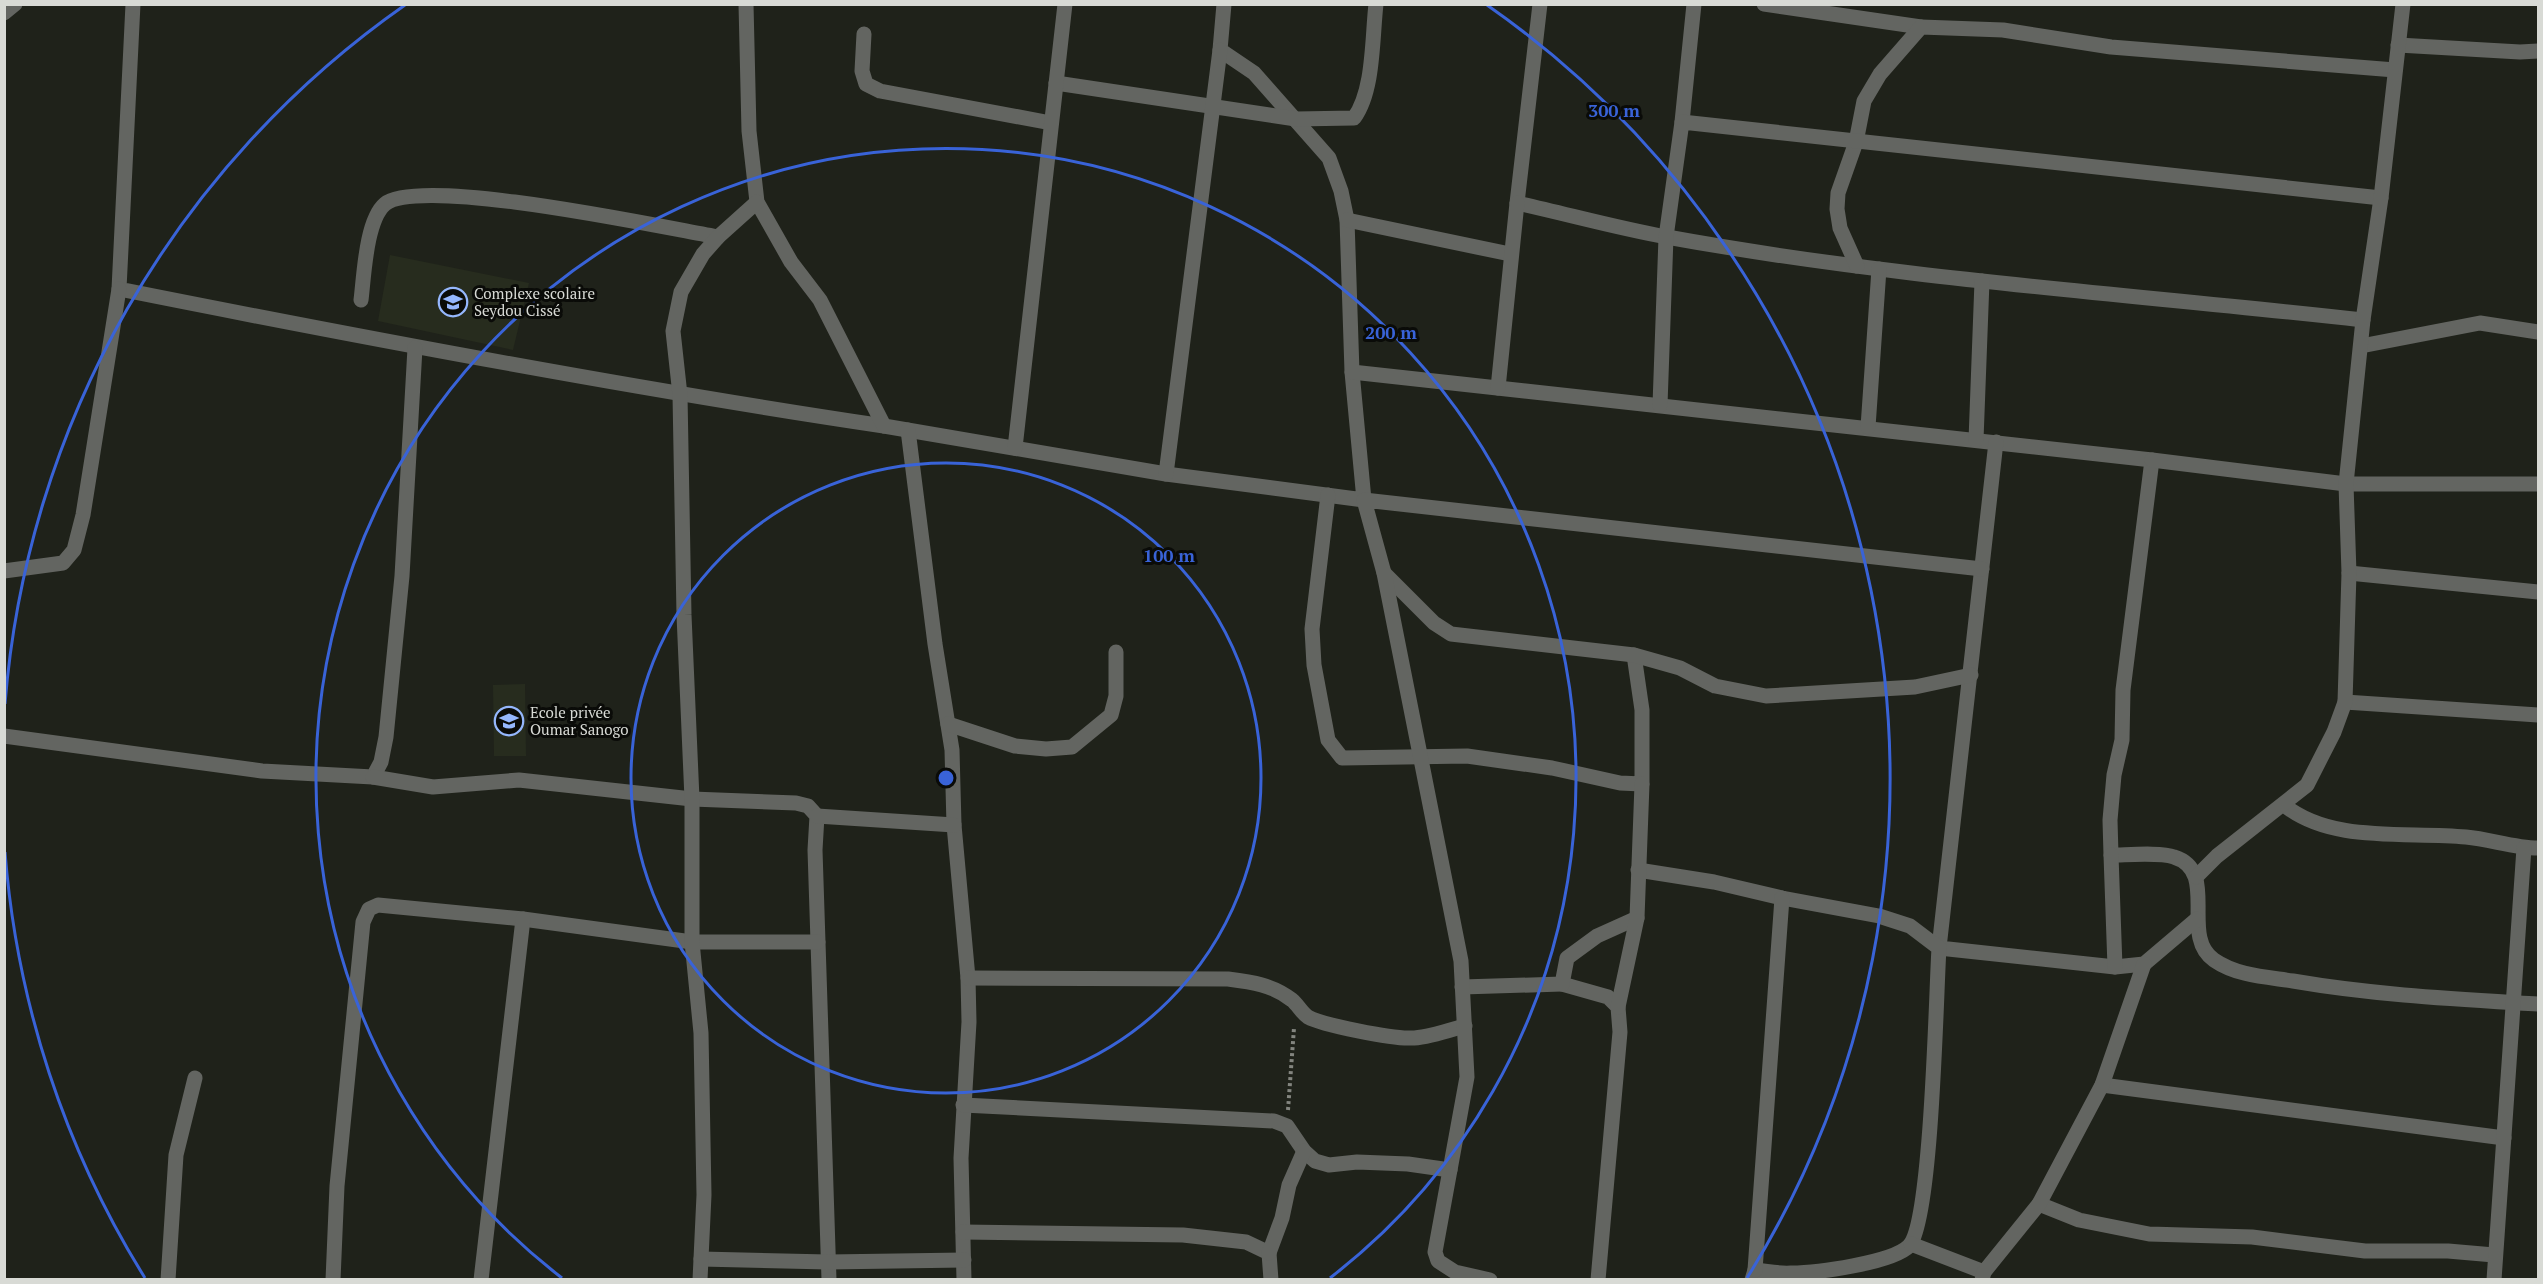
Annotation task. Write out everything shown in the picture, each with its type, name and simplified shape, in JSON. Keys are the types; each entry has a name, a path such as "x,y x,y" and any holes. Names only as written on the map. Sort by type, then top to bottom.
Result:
{"street":[{"path":"4,13 15,4"},
{"path":"4,571 63,563 74,550 83,515 119,289 133,4"},
{"path":"746,4 749,131 757,202 791,262 820,300 884,426"},
{"path":"1015,448 1065,4"},
{"path":"1166,474 1224,4"},
{"path":"1056,83 1296,119 1354,118 1360,110 1368,85 1376,4"},
{"path":"1498,388 1510,254 1540,4"},
{"path":"1660,405 1666,237 1682,122 1694,4"},
{"path":"1764,4 1921,27 2003,30 2111,47 2395,70"},
{"path":"2196,877 2217,856 2307,785 2334,732 2345,702 2349,573 2346,484 2363,320 2381,198 2403,4"},
{"path":"1857,266 1840,228 1837,209 1838,193 1856,142 1864,101 1880,74 1921,27"},
{"path":"864,34 862,71 866,84 880,91 1051,123"},
{"path":"2398,45 2538,51"},
{"path":"1220,50 1254,73 1296,119 1329,158 1341,191 1347,220 1352,372 1364,500 1383,573 1461,961 1467,1077 1435,1252 1438,1262 1455,1272 1490,1280"},
{"path":"1682,122 2381,198"},
{"path":"361,300 370,231 385,204 399,199 455,195 501,200 718,237"},
{"path":"700,1280 704,1195 701,1033 692,942 692,799 684,615 680,395 673,331 681,292 703,254 718,237 757,202"},
{"path":"1517,203 1666,237 1857,266 2363,320"},
{"path":"1347,220 1510,254"},
{"path":"1868,427 1879,269"},
{"path":"1976,440 1982,281"},
{"path":"119,289 415,348 680,395 884,426 1166,474 1364,500 1982,569"},
{"path":"2361,346 2480,322 2538,332"},
{"path":"373,777 381,762 386,737 402,576 415,348"},
{"path":"1352,372 1868,427 2346,484 2538,484"},
{"path":"908,430 935,644 952,750 954,825 968,978 969,1022 961,1158 964,1280"},
{"path":"1782,898 1754,1275 1837,1269 1900,1252 1911,1244 1918,1221 1928,1159 1939,948 1996,442"},
{"path":"2115,967 2110,820 2114,775 2122,740 2123,690 2152,460"},
{"path":"1328,495 1312,629 1314,664 1328,740 1342,758 1467,756 1552,768 1620,783 1642,784"},
{"path":"1383,573 1434,623 1451,634 1634,655 1680,668 1715,686 1766,696 1915,687 1971,675"},
{"path":"2349,573 2538,592"},
{"path":"948,724 1015,746 1046,749 1072,747 1110,715 1116,696 1116,652"},
{"path":"1598,1280 1620,1032 1618,1007 1637,918 1642,710 1634,655"},
{"path":"2345,702 2538,715"},
{"path":"4,736 262,771 373,777 434,788 519,780 692,799 796,803 808,806 817,816 954,825"},
{"path":"2284,805 2300,818 2335,830 2467,837 2531,848 2512,1002 2494,1280"},
{"path":"817,816 815,850 829,1280"},
{"path":"2110,855 2174,856 2188,864 2196,877 2198,919 2203,947 2213,960 2242,973 2312,985 2406,996 2538,1004"},
{"path":"1638,870 1714,882 1782,898 1879,916 1910,926 1939,948 2115,967 2144,964"},
{"path":"333,1280 344,1111 363,922 369,909 378,905 523,920 692,942 818,942"},
{"path":"1562,984 1567,958 1597,936 1637,918"},
{"path":"1911,1244 1983,1276 2039,1204 2102,1085 2144,964 2198,919"},
{"path":"481,1280 523,920"},
{"path":"968,978 1228,979 1256,982 1278,990 1296,1004 1306,1016 1324,1023 1378,1035 1412,1039 1465,1026"},
{"path":"1462,987 1562,984 1608,997 1618,1007"},
{"path":"168,1280 176,1155 195,1078"},
{"path":"2102,1085 2504,1138"},
{"path":"963,1105 1274,1121 1287,1126 1305,1151 1316,1161 1329,1165 1357,1162 1408,1164 1450,1170"},
{"path":"1271,1280 1269,1253 1282,1218 1289,1185 1305,1151"},
{"path":"2039,1204 2079,1220 2149,1234 2252,1237 2365,1251 2448,1251 2494,1255"},
{"path":"963,1232 1183,1235 1246,1242 1269,1253"},
{"path":"701,1259 828,1262 964,1260"}],"path":[{"path":"1287,1126 1296,1004"}],"shaded area":[{"name":"Complexe scolaire Seydou Cissé","path":"390,255 529,283 513,350 378,321"},
{"name":"Ecole privée Oumar Sanogo","path":"525,684 526,756 494,756 493,685"}],"place":[{"name":"Complexe scolaire Seydou Cissé","path":"453,302"},
{"name":"Ecole privée Oumar Sanogo","path":"509,721"}]}
